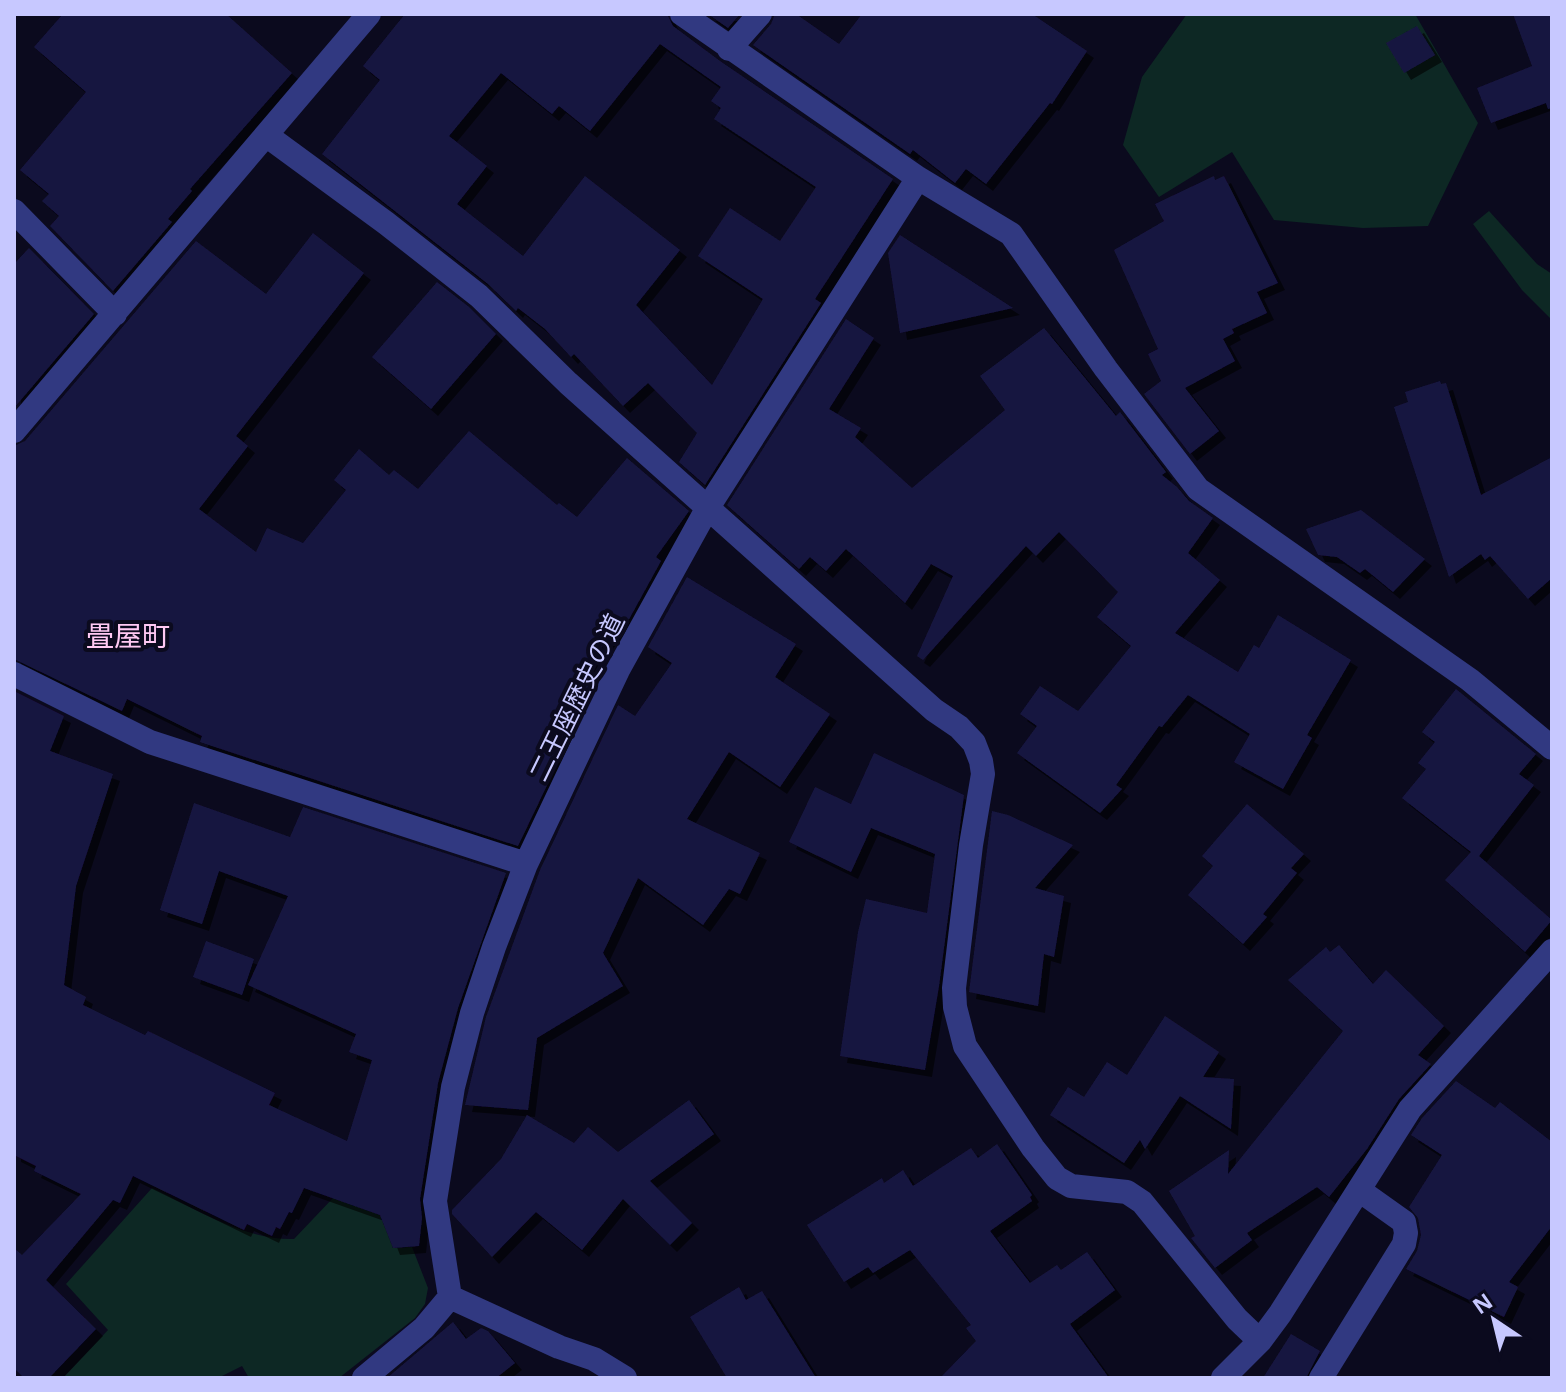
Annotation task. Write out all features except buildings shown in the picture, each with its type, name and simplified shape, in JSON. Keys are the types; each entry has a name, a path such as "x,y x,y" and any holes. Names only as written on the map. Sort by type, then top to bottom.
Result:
{"street":[{"path":"14,431 369,14"},
{"path":"682,14 918,178 1011,234 1106,369 1198,489 1470,680 1552,748"},
{"path":"729,49 760,14"},
{"path":"266,135 479,296 568,383 707,509 974,743 983,774 954,988 955,1007 965,1046 1033,1148 1057,1178 1071,1186 1127,1192 1142,1202 1210,1287 1260,1341"},
{"name":"二王座歴史の道","path":"450,1297 435,1201 453,1087 480,986 526,864 618,670 707,509 918,178"},
{"path":"14,211 115,314"},
{"path":"14,674 150,742 526,864"},
{"path":"1223,1378 1260,1341 1410,1109 1552,951"},
{"path":"1326,1376 1404,1244 1406,1233 1404,1222 1359,1190"},
{"path":"364,1378 424,1328 450,1297 559,1347 594,1359 625,1378"}],"green space":[{"path":"1187,14 1415,14 1478,123 1428,226 1363,228 1274,220 1232,152 1159,197 1123,145 1142,77"},
{"path":"1489,211 1537,264 1552,274 1552,320 1522,290 1473,224"},
{"path":"152,1188 221,1222 275,1238 294,1239 333,1198 380,1215 393,1248 412,1247 428,1288 425,1304 415,1318 339,1378 249,1378 242,1366 218,1378 63,1378 108,1330 66,1284"}],"district":[{"name":"畳屋町","path":"128,635"}]}
